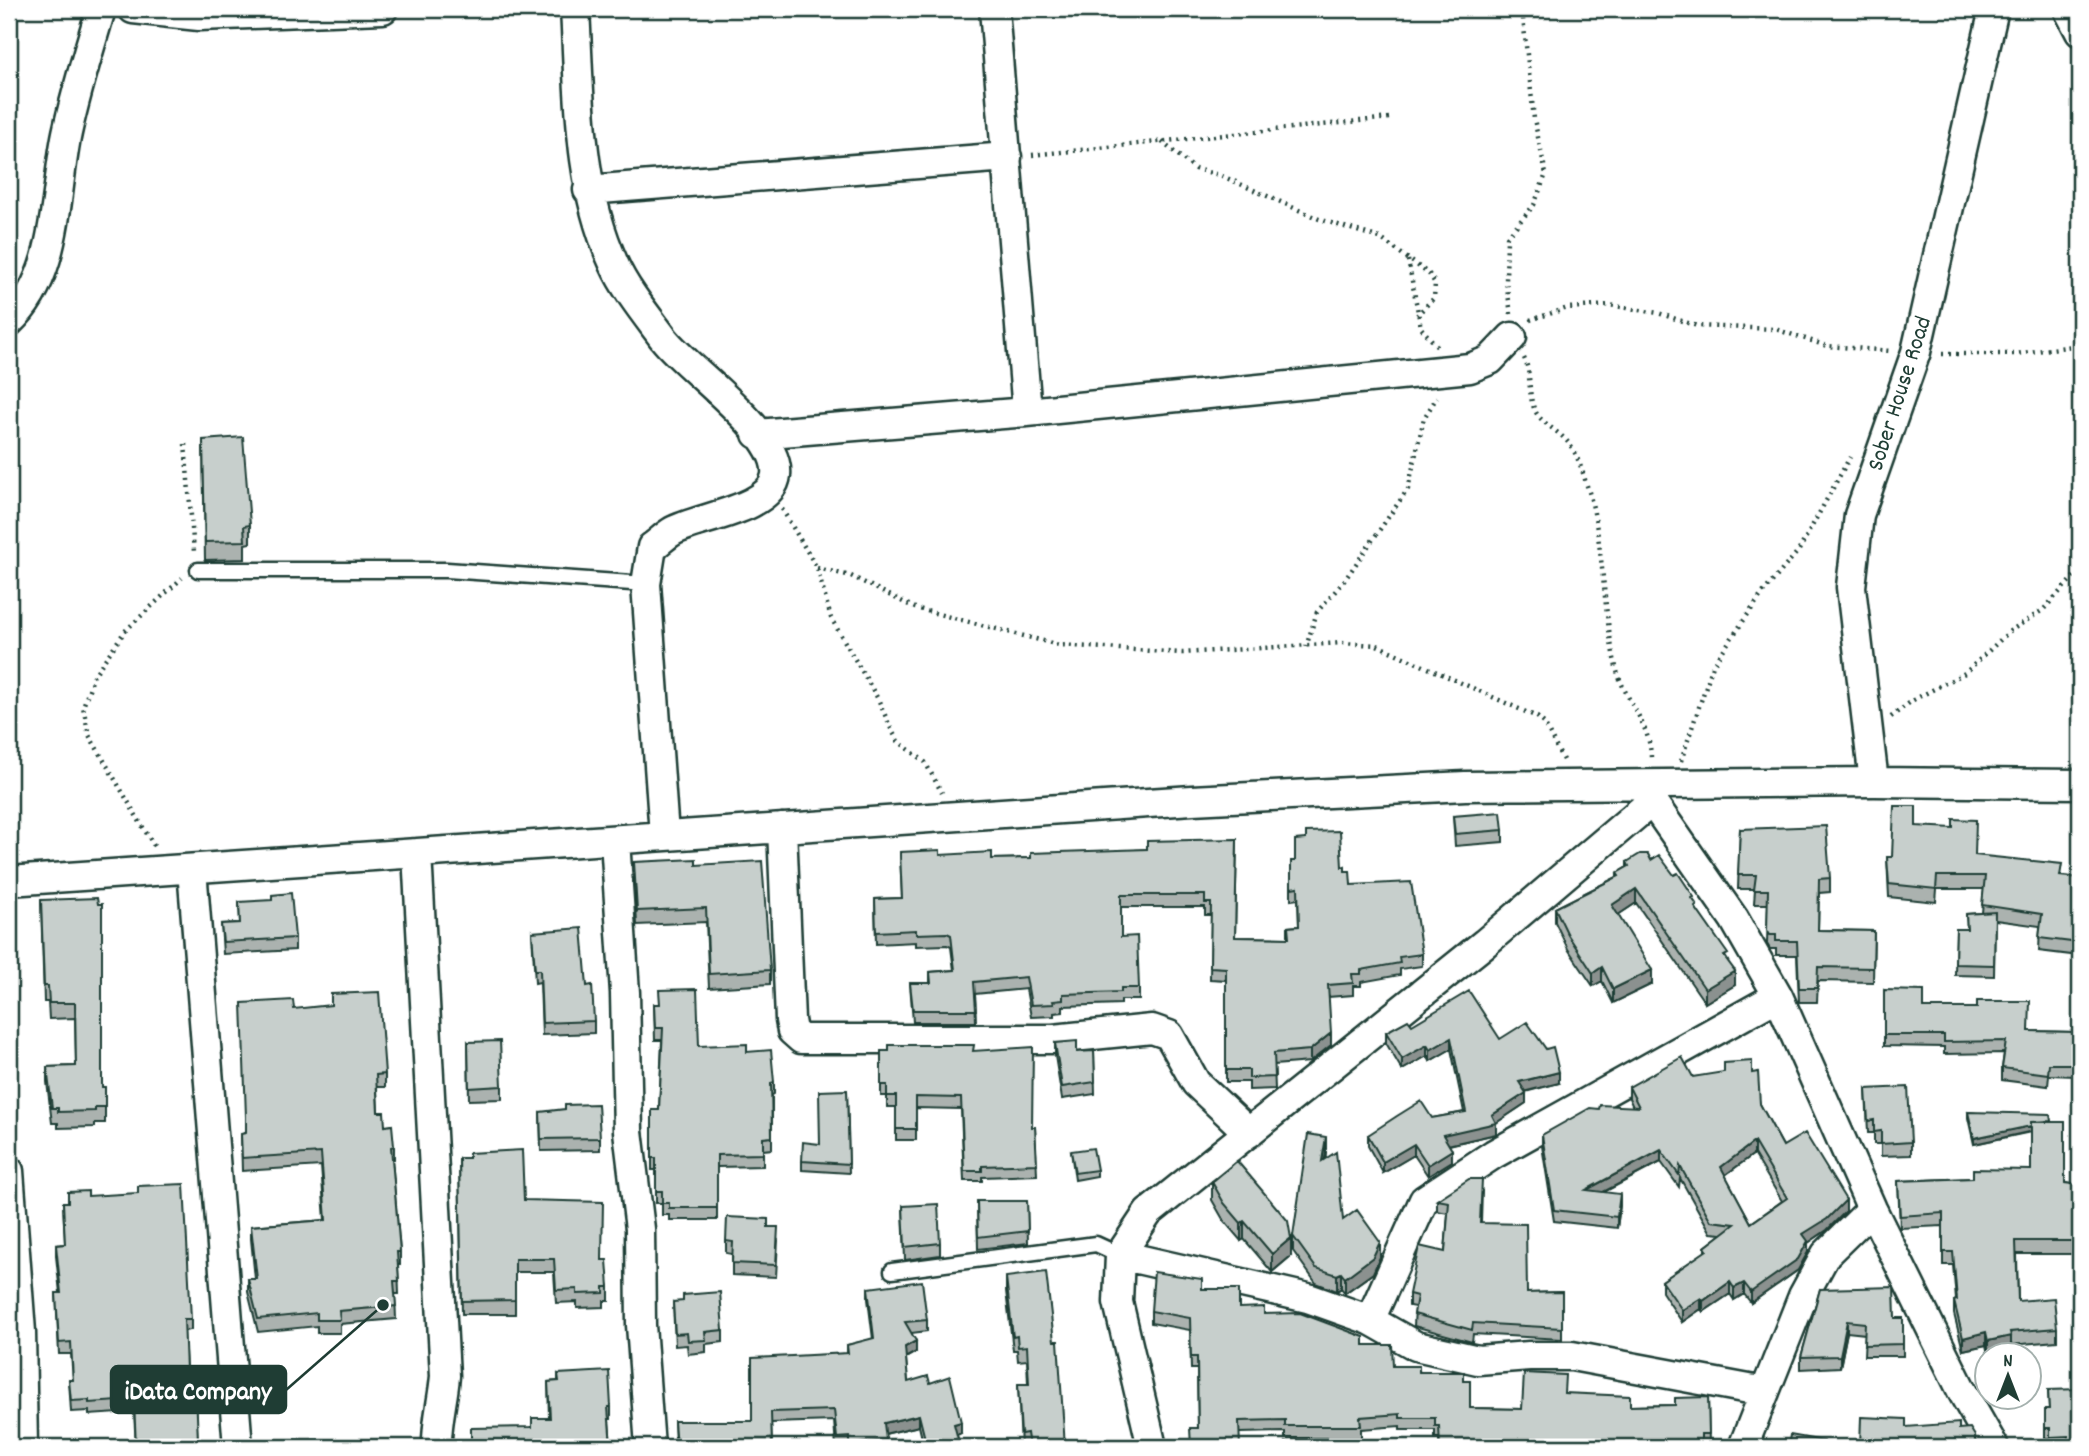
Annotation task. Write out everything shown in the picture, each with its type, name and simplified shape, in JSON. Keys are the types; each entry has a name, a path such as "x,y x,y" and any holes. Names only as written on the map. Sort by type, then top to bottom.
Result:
{"street":[{"path":"9,322 35,291 44,263 68,131 100,9"},
{"path":"134,9 199,16 383,9"},
{"path":"575,9 588,190 614,265 666,341 721,392 775,458 776,476 769,491 744,506 673,531 652,547 646,584 664,835"},
{"path":"994,9 1027,412"},
{"name":"Sober House Road","path":"1874,782 1851,587 1859,515 1916,352 1993,9"},
{"path":"2068,9 2080,32"},
{"path":"588,190 1007,157"},
{"path":"757,434 1027,412 1470,368 1490,359 1512,337"},
{"path":"9,881 664,835 1465,786 1585,785 1653,789 1874,782 2080,784"},
{"path":"1653,789 1734,919 1778,996 1872,1209 1962,1391 1993,1447"},
{"path":"1152,1447 1118,1302 1120,1255 1148,1213 1485,943 1653,789"},
{"path":"782,828 790,1020 792,1031 801,1039 1053,1039 1152,1029 1168,1035 1196,1083 1249,1133"},
{"path":"615,840 625,993 628,1131 639,1229 641,1325 650,1447"},
{"path":"417,853 445,1376 442,1410 436,1431 437,1447"},
{"path":"181,870 238,1447"},
{"path":"1370,1320 1424,1200 1494,1154 1778,996"},
{"path":"9,1171 15,1332 23,1447"},
{"path":"1743,1447 1803,1296 1826,1254 1872,1209"},
{"path":"1120,1255 1308,1298 1370,1320 1416,1346 1478,1360 1572,1356 1765,1392"}],"lane":[{"path":"198,570 447,570 646,584"},
{"path":"892,1272 1096,1244 1120,1255"}],"path":[{"path":"1522,9 1534,119 1546,174 1534,205 1507,237 1506,281 1512,337 1528,368 1531,397 1538,415 1573,449 1589,493 1606,583 1616,664 1620,679 1649,738 1653,789"},
{"path":"1007,157 1389,118"},
{"path":"1161,142 1195,169 1220,175 1319,219 1380,238 1429,274 1435,283 1434,298 1418,314"},
{"path":"1306,646 1317,612 1344,581 1408,489 1424,418 1453,370 1448,356 1421,328 1408,260"},
{"path":"1512,337 1533,318 1548,312 1587,305 1609,305 1658,313 1697,326 1775,329 1827,346 1916,352 2015,354 2080,345"},
{"path":"1653,789 1692,735 1713,665 1762,594 1799,550 1850,457 1866,442 1884,439"},
{"path":"181,870 89,735 83,706 94,675 125,631 185,573 198,570 193,548 185,444"},
{"path":"769,491 817,568 831,618 878,699 898,741 925,762 935,783 963,816"},
{"path":"817,568 851,576 915,608 1059,645 1182,653 1360,642 1377,645 1537,717 1544,723 1560,757 1585,785"},
{"path":"1869,736 1913,700 1965,673 2010,631 2043,610 2080,570"}],"building":[{"path":"243,437 250,525 244,526 245,541 205,542 203,440"},
{"path":"1894,806 1916,806 1916,826 1953,828 1953,819 1976,820 1975,855 2062,864 2060,876 2080,878 2080,943 2039,938 2042,914 1982,905 1985,876 1937,876 1936,889 1889,884 1887,857 1892,857"},
{"path":"1501,812 1503,830 1455,834 1453,816"},
{"path":"1826,826 1830,878 1819,879 1818,930 1874,931 1873,968 1818,967 1817,988 1799,988 1797,941 1776,941 1776,935 1770,935 1767,930 1768,890 1754,890 1756,875 1738,875 1740,829"},
{"path":"1340,831 1342,867 1345,866 1345,871 1350,871 1351,885 1411,882 1422,954 1399,957 1400,963 1361,970 1361,974 1352,974 1353,983 1328,985 1331,1033 1310,1050 1274,1053 1275,1077 1249,1078 1249,1070 1226,1070 1226,968 1210,967 1211,903 1205,903 1205,895 1121,895 1121,937 1137,936 1139,988 1121,988 1121,992 1063,994 1063,1000 1053,1001 1054,1004 1031,1005 1026,977 974,982 976,1010 913,1010 910,983 931,983 930,972 955,970 951,935 916,934 916,930 876,932 875,899 902,898 900,852 940,850 940,855 992,852 992,859 1031,858 1031,853 1147,849 1147,841 1237,839 1235,937 1289,938 1288,927 1299,926 1298,887 1291,888 1291,861 1295,861 1295,840 1306,839 1306,832"},
{"path":"1640,854 1648,854 1651,860 1659,855 1674,875 1678,873 1694,897 1692,898 1697,905 1695,907 1728,954 1724,956 1735,971 1705,989 1636,889 1612,905 1652,970 1613,989 1602,967 1593,973 1568,935 1555,908 1619,876 1617,873 1629,866 1627,862"},
{"path":"696,859 696,865 762,861 770,970 709,974 706,908 637,911 634,862"},
{"path":"291,893 295,938 223,942 221,924 240,923 239,902 272,900 272,895"},
{"path":"97,898 98,904 102,904 102,1087 105,1087 105,1107 95,1107 95,1111 58,1112 58,1108 52,1108 47,1067 76,1066 75,1003 49,1003 48,986 44,986 41,900"},
{"path":"1995,912 1994,965 1955,964 1956,929 1967,929 1966,914"},
{"path":"582,928 587,986 592,985 594,1021 542,1023 540,970 535,970 532,932"},
{"path":"697,989 699,1046 747,1044 747,1052 771,1050 774,1082 771,1083 772,1137 763,1138 763,1154 717,1155 717,1208 669,1208 669,1203 662,1203 662,1191 656,1191 656,1158 652,1158 652,1110 659,1110 663,1028 655,1028 654,1004 660,1004 659,990"},
{"path":"1884,990 1924,991 1924,1008 1977,1008 1977,1001 2030,1001 2029,1031 2075,1032 2075,1064 2049,1064 2048,1074 2002,1068 2006,1041 1944,1042 1944,1035 1884,1035"},
{"path":"1469,991 1500,1039 1527,1022 1546,1049 1553,1047 1559,1072 1519,1082 1526,1093 1492,1115 1496,1123 1443,1135 1452,1150 1428,1165 1414,1144 1383,1162 1368,1135 1421,1101 1432,1118 1466,1112 1451,1038 1430,1050 1427,1045 1402,1059 1386,1032 1408,1020 1412,1025"},
{"path":"379,992 385,1074 376,1075 378,1112 384,1112 385,1126 392,1125 394,1146 391,1147 400,1252 397,1252 399,1281 394,1281 396,1306 339,1311 340,1320 317,1320 317,1313 258,1319 248,1279 257,1279 251,1226 326,1220 321,1153 242,1158 241,1134 246,1133 246,1117 242,1003 293,1000 294,1009 331,1005 331,994"},
{"path":"500,1041 502,1086 469,1088 468,1042"},
{"path":"1077,1041 1077,1052 1094,1051 1095,1082 1062,1087 1055,1043"},
{"path":"889,1045 974,1045 973,1051 1033,1047 1032,1127 1035,1127 1037,1164 982,1166 982,1171 964,1171 961,1098 916,1097 916,1129 896,1129 896,1096 887,1096 887,1085 881,1085 881,1051 889,1051"},
{"path":"1682,1057 1693,1077 1724,1072 1724,1063 1752,1061 1752,1073 1758,1072 1760,1104 1783,1146 1805,1133 1846,1200 1827,1219 1803,1234 1808,1241 1798,1259 1751,1292 1744,1283 1734,1288 1730,1282 1703,1301 1701,1298 1682,1310 1662,1281 1707,1250 1705,1247 1735,1224 1711,1221 1680,1166 1679,1175 1661,1150 1586,1190 1620,1194 1617,1217 1554,1210 1542,1135 1590,1108 1599,1109 1600,1105 1639,1107 1629,1087","holes":["1754,1142 1787,1198 1751,1223 1721,1167"]},
{"path":"1908,1087 1911,1142 1881,1144 1881,1131 1874,1132 1874,1120 1868,1121 1866,1089"},
{"path":"847,1090 849,1164 802,1161 803,1142 820,1144 819,1091"},
{"path":"598,1104 600,1138 541,1139 540,1112 565,1109 565,1105"},
{"path":"1968,1112 2050,1114 2051,1121 2031,1122 2031,1126 1974,1138"},
{"path":"2031,1122 2065,1122 2065,1183 2080,1185 2080,1265 2074,1264 2075,1241 2016,1241 2018,1301 2054,1298 2057,1328 2010,1332 2011,1336 1993,1340 1988,1340 1986,1332 1963,1338 1954,1301 1957,1300 1953,1252 1943,1252 1943,1213 1900,1216 1898,1181 1973,1178 1973,1169 2031,1170"},
{"path":"1308,1134 1326,1137 1322,1161 1336,1152 1343,1220 1357,1210 1380,1242 1373,1257 1345,1278 1341,1273 1337,1275 1316,1268 1293,1236"},
{"path":"1093,1148 1097,1170 1075,1173 1071,1151"},
{"path":"522,1150 524,1200 603,1202 602,1260 607,1260 609,1287 604,1287 604,1293 577,1294 577,1289 556,1290 554,1259 515,1259 515,1300 462,1301 459,1158 469,1158 469,1153"},
{"path":"1237,1161 1288,1221 1291,1238 1272,1254 1244,1221 1241,1223 1224,1203 1212,1182"},
{"path":"1469,1179 1482,1179 1480,1223 1526,1224 1527,1293 1562,1292 1562,1328 1473,1323 1472,1330 1414,1314 1417,1296 1409,1294 1419,1246 1445,1252 1449,1202 1437,1200"},
{"path":"184,1184 191,1319 184,1319 186,1370 216,1371 218,1389 196,1390 198,1442 136,1447 134,1400 89,1403 89,1400 71,1401 71,1342 59,1343 56,1293 61,1293 56,1245 65,1244 63,1202 68,1202 68,1192 88,1191 88,1196 138,1193 138,1186"},
{"path":"977,1201 1027,1201 1028,1231 978,1237"},
{"path":"938,1204 940,1243 905,1247 903,1206"},
{"path":"727,1217 768,1219 768,1227 778,1227 776,1265 732,1263 733,1242 726,1241"},
{"path":"1046,1272 1054,1341 1058,1341 1065,1447 1029,1447 1027,1433 1021,1434 1018,1384 1029,1384 1027,1346 1018,1347 1017,1336 1013,1337 1006,1277"},
{"path":"1154,1272 1202,1279 1202,1289 1239,1289 1239,1308 1264,1307 1264,1314 1300,1313 1364,1337 1364,1345 1392,1345 1393,1366 1419,1366 1419,1372 1464,1372 1464,1381 1470,1381 1470,1408 1522,1409 1524,1373 1565,1375 1564,1393 1630,1396 1630,1406 1675,1405 1675,1398 1708,1397 1709,1434 1701,1434 1701,1447 1440,1447 1439,1426 1435,1426 1435,1418 1400,1418 1400,1414 1360,1417 1361,1426 1285,1426 1285,1420 1239,1421 1240,1447 1191,1447 1190,1428 1198,1428 1197,1357 1191,1357 1190,1318 1151,1311"},
{"path":"922,1281 927,1320 905,1322 916,1341 905,1347 908,1382 928,1376 930,1383 950,1376 961,1422 954,1424 960,1447 927,1447 919,1415 884,1423 886,1440 850,1444 850,1437 837,1438 834,1410 771,1412 772,1447 676,1447 674,1421 752,1421 752,1358 848,1353 847,1345 874,1338 868,1288"},
{"path":"1894,1287 1895,1318 1903,1318 1903,1344 1864,1345 1865,1323 1847,1321 1840,1356 1801,1357 1820,1289"},
{"path":"720,1292 723,1330 705,1332 706,1340 688,1341 687,1333 675,1334 673,1302 683,1301 683,1295"},
{"path":"609,1371 611,1447 471,1447 471,1428 532,1427 532,1418 550,1418 548,1382 559,1381 558,1374"},
{"path":"2080,1389 2080,1447 2067,1447 2068,1436 2050,1437 2050,1428 2045,1428 2045,1409 2049,1409 2048,1390"},
{"path":"1861,1417 1906,1419 1906,1427 1959,1423 1959,1429 1970,1428 1975,1436 1976,1447 1860,1447"},
{"path":"1790,1435 1824,1441 1823,1447 1788,1447"},
{"path":"1285,1442 1319,1447 1285,1447"}],"place":[{"name":"iData Company","path":"383,1305"}]}
